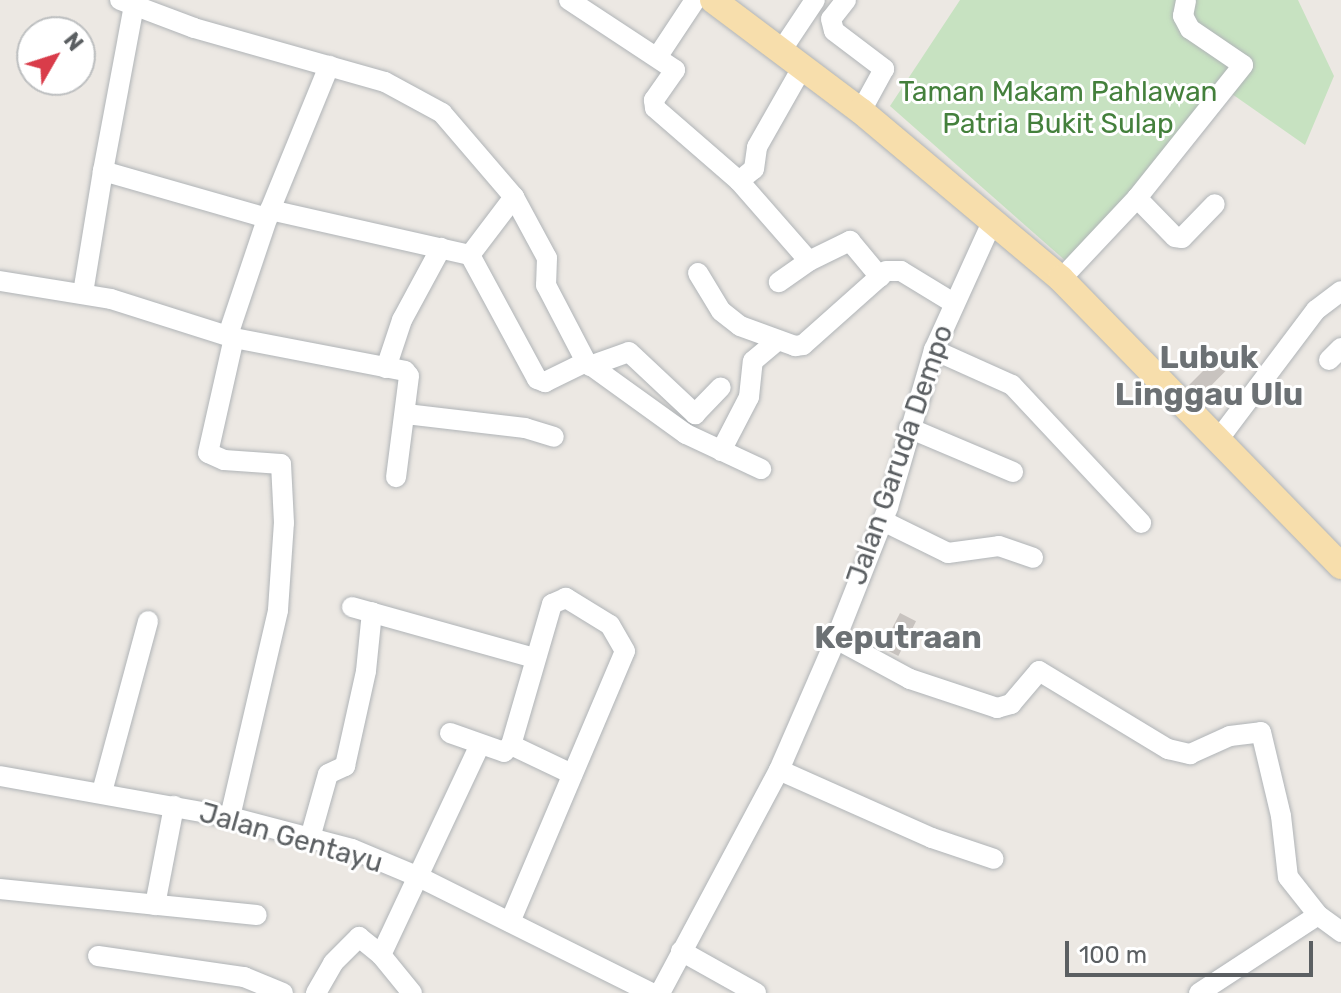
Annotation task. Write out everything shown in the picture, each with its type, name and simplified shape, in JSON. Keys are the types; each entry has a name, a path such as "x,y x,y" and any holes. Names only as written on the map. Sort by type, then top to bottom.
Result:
{"main road":[{"path":"713,0 861,111 1061,279 1341,566"}],"street":[{"path":"569,0 675,70 654,100 655,108 739,181 809,261"},
{"path":"658,56 695,0"},
{"path":"781,51 815,0"},
{"path":"846,0 831,19 834,31 884,69 861,111"},
{"path":"1061,279 1137,198 1243,65 1190,29 1183,16 1186,0"},
{"path":"83,293 127,3 404,89 434,107 514,197 547,258 546,285 588,364 686,434 761,469"},
{"path":"230,817 278,610 284,523 281,464 224,460 208,453 231,336 269,214 329,66"},
{"path":"739,181 754,169 757,147 803,66"},
{"path":"103,171 269,214 470,255 537,379 545,382 588,364 629,352 695,414"},
{"path":"470,255 514,197"},
{"path":"1137,198 1175,237 1182,238 1215,204"},
{"name":"Jalan Garuda Dempo","path":"660,993 779,770 836,639 883,521 934,350 952,302 993,220"},
{"path":"779,282 809,261 850,241 880,277"},
{"path":"386,368 402,320 441,248"},
{"path":"698,273 721,311 777,341 803,345 880,277 901,271 952,302"},
{"path":"0,281 83,293 231,336 409,374 396,477"},
{"path":"1218,440 1316,310 1341,291"},
{"path":"721,451 749,397 753,361 777,341"},
{"path":"934,350 1012,385 1141,523"},
{"path":"686,434 695,414 721,387"},
{"path":"406,414 525,428 554,437"},
{"path":"909,428 1013,472"},
{"path":"883,521 948,553 999,546 1033,558"},
{"path":"450,733 504,752 511,745 535,658 557,600 566,598 610,625 623,642 625,651 510,922"},
{"path":"310,838 328,774 345,766 366,671 362,609 535,658"},
{"path":"102,792 148,621"},
{"path":"836,639 910,679 997,708 1011,704 1039,671 1180,752 1198,754 1230,736 1261,732 1281,816 1286,872 1318,915 1341,932"},
{"path":"381,955 421,878 480,745"},
{"path":"511,745 572,774"},
{"path":"779,770 920,834 994,859"},
{"name":"Jalan Gentayu","path":"0,776 230,817 310,838 421,878 652,993"},
{"path":"155,905 174,806"},
{"path":"0,889 257,915"},
{"path":"1199,993 1221,986 1318,915"},
{"path":"316,993 333,963 359,937 381,955 412,993"},
{"path":"681,951 756,993"},
{"path":"98,956 244,977 283,993"}],"green space":[{"name":"Taman Makam Pahlawan Patria Bukit Sulap","path":"960,0 1298,0 1334,76 1305,145 1222,87 1068,263 890,106"}],"building":[{"path":"1215,359 1226,370 1200,396 1189,385"},
{"path":"900,613 916,621 898,656 882,648"}],"district":[{"name":"Lubuk Linggau Ulu","path":"1209,376"},
{"name":"Keputraan","path":"898,637"}]}
